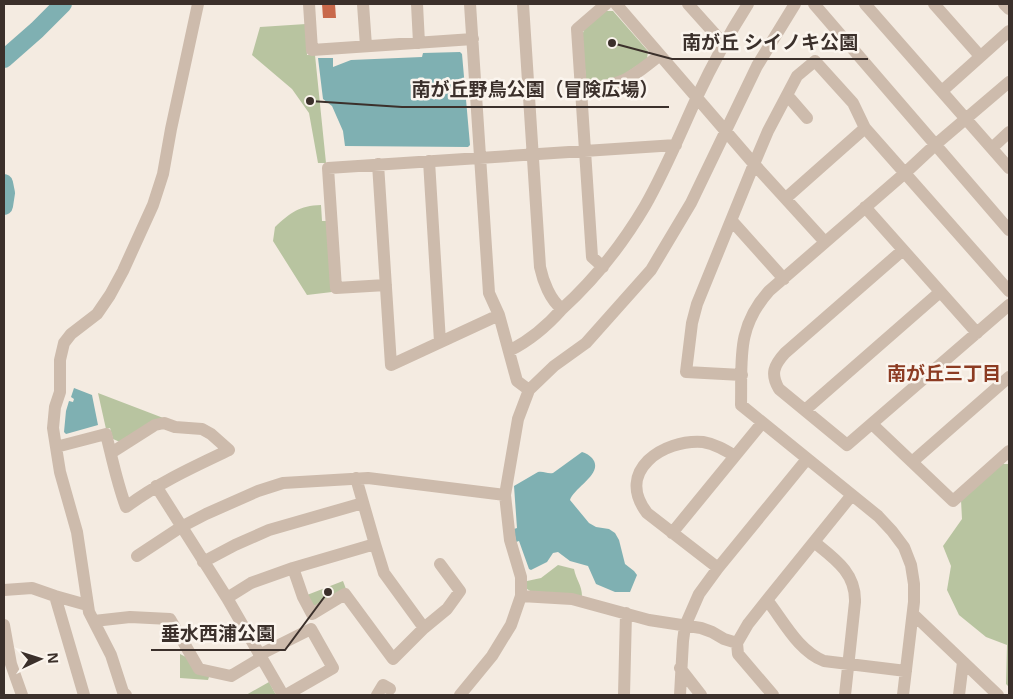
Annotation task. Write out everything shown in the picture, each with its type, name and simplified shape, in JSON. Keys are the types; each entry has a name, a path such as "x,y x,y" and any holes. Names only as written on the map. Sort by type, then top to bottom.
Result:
{"street":[{"path":"126,695 123,692 111,655 89,612 87,604 77,532 60,472 53,428 55,407 60,392 61,350 64,343 71,334 97,314 110,295 153,205 163,174 198,4"},
{"path":"309,4 312,50 473,39"},
{"path":"364,4 366,46"},
{"path":"417,4 419,43"},
{"path":"470,4 489,293 499,315 517,380 529,390"},
{"path":"522,4 540,266 542,276 555,304 562,310"},
{"path":"603,267 592,257 577,29 606,4"},
{"path":"616,4 754,164 825,242"},
{"path":"688,4 723,43"},
{"path":"510,351 553,319 582,291 619,246 661,176 723,43 748,4"},
{"path":"460,695 492,656 511,625 521,596 520,577 510,540 505,494 518,419 529,390 554,366 586,342 651,270 691,203 757,66 795,4"},
{"path":"814,4 1009,230"},
{"path":"865,4 1009,168"},
{"path":"934,4 980,56"},
{"path":"1004,4 1009,10"},
{"path":"942,91 1009,31"},
{"path":"581,89 606,87 622,81 638,72 660,55"},
{"path":"742,375 686,372 691,331 697,304 768,131 797,76 814,61 853,103 865,128 1009,292"},
{"path":"903,695 913,614 914,584 911,565 904,547 885,523 741,405 744,334 753,310 768,291 905,173 935,144 966,120 1009,82"},
{"path":"787,95 807,118"},
{"path":"786,198 865,128"},
{"path":"992,148 1009,132"},
{"path":"386,285 336,288 328,168 676,145"},
{"path":"429,161 440,342"},
{"path":"378,164 391,365 499,315"},
{"path":"865,207 977,333"},
{"path":"732,221 784,279"},
{"path":"903,250 785,353 774,369 774,377 779,389 847,445 1009,305"},
{"path":"804,410 940,292"},
{"path":"912,462 1009,377"},
{"path":"672,533 762,423"},
{"path":"56,447 106,434 111,453 126,507 156,486 229,450 212,434 202,429 155,424 111,453"},
{"path":"872,424 953,501 1008,454"},
{"path":"718,568 646,513 637,491 637,482 642,466 648,459 665,449 686,443 711,444 736,456"},
{"path":"680,695 680,668 686,626 699,594 718,568 808,459"},
{"path":"138,556 181,527 230,502 283,483 356,478 386,479 505,494"},
{"path":"356,478 384,573 424,628"},
{"path":"94,621 130,616 170,619 199,669 230,676 260,656 311,629 333,668 285,695 260,656 227,598 156,486"},
{"path":"773,695 738,654 737,643 748,624 851,496"},
{"path":"203,562 269,530 363,502"},
{"path":"814,542 843,567 854,588 855,602 845,695"},
{"path":"227,598 251,583 293,568 375,544"},
{"path":"293,568 303,597 312,614 345,594 393,659 447,608 460,591 440,564"},
{"path":"4,590 32,588 87,604"},
{"path":"55,596 84,695"},
{"path":"521,596 572,599 649,620 702,628 724,640 737,643"},
{"path":"767,600 801,645 812,655 824,661 906,671"},
{"path":"624,695 626,613"},
{"path":"913,614 998,695"},
{"path":"4,625 11,664 22,695"},
{"path":"959,695 963,662"},
{"path":"680,668 701,695"},
{"path":"378,695 383,684 390,689"}],"green space":[{"path":"606,11 613,11 648,51 647,59 620,77 591,84 586,80 582,35 585,28"},
{"path":"306,24 307,55 315,55 326,163 318,163 309,113 292,89 252,55 260,27"},
{"path":"321,205 322,221 327,221 332,292 307,295 273,241 275,227 286,217 301,208"},
{"path":"98,393 166,419 120,442 113,439 110,428 106,429"},
{"path":"1001,464 1009,464 1009,687 1006,684 1007,645 986,637 959,615 947,590 951,566 943,546 962,519 961,500"},
{"path":"558,565 574,569 582,596 532,592 527,589 527,581 541,578"},
{"path":"343,581 346,589 317,606 312,605 307,595"},
{"path":"180,654 209,677 208,680 180,678"},
{"path":"269,682 276,695 246,695"}],"water":[{"path":"460,52 462,54 470,145 468,147 345,146 343,131 332,106 323,99 318,58 333,58 333,67 351,60 422,57 423,53"},
{"path":"74,388 92,395 98,425 66,434 64,432 66,411 69,401 73,402 74,399 71,397"},
{"path":"582,452 592,458 595,469 570,500 589,523 596,527 609,529 615,533 619,540 625,564 637,575 630,592 615,592 596,584 588,566 570,561 558,552 553,553 547,562 531,570 519,541 516,542 514,529 517,528 514,486 538,472 553,473"}],"building":[{"path":"322,4 335,4 336,18 323,18"}],"waterway":[{"path":"4,59 63,4"},
{"path":"4,183 6,193 4,206"}],"place":[{"name":"南が丘 シイノキ公園","path":"612,43"},
{"name":"南が丘野鳥公園（冒険広場）","path":"310,101"},
{"name":"垂水西浦公園","path":"328,592"}],"district":[{"name":"南が丘三丁目","path":"944,373"}]}
